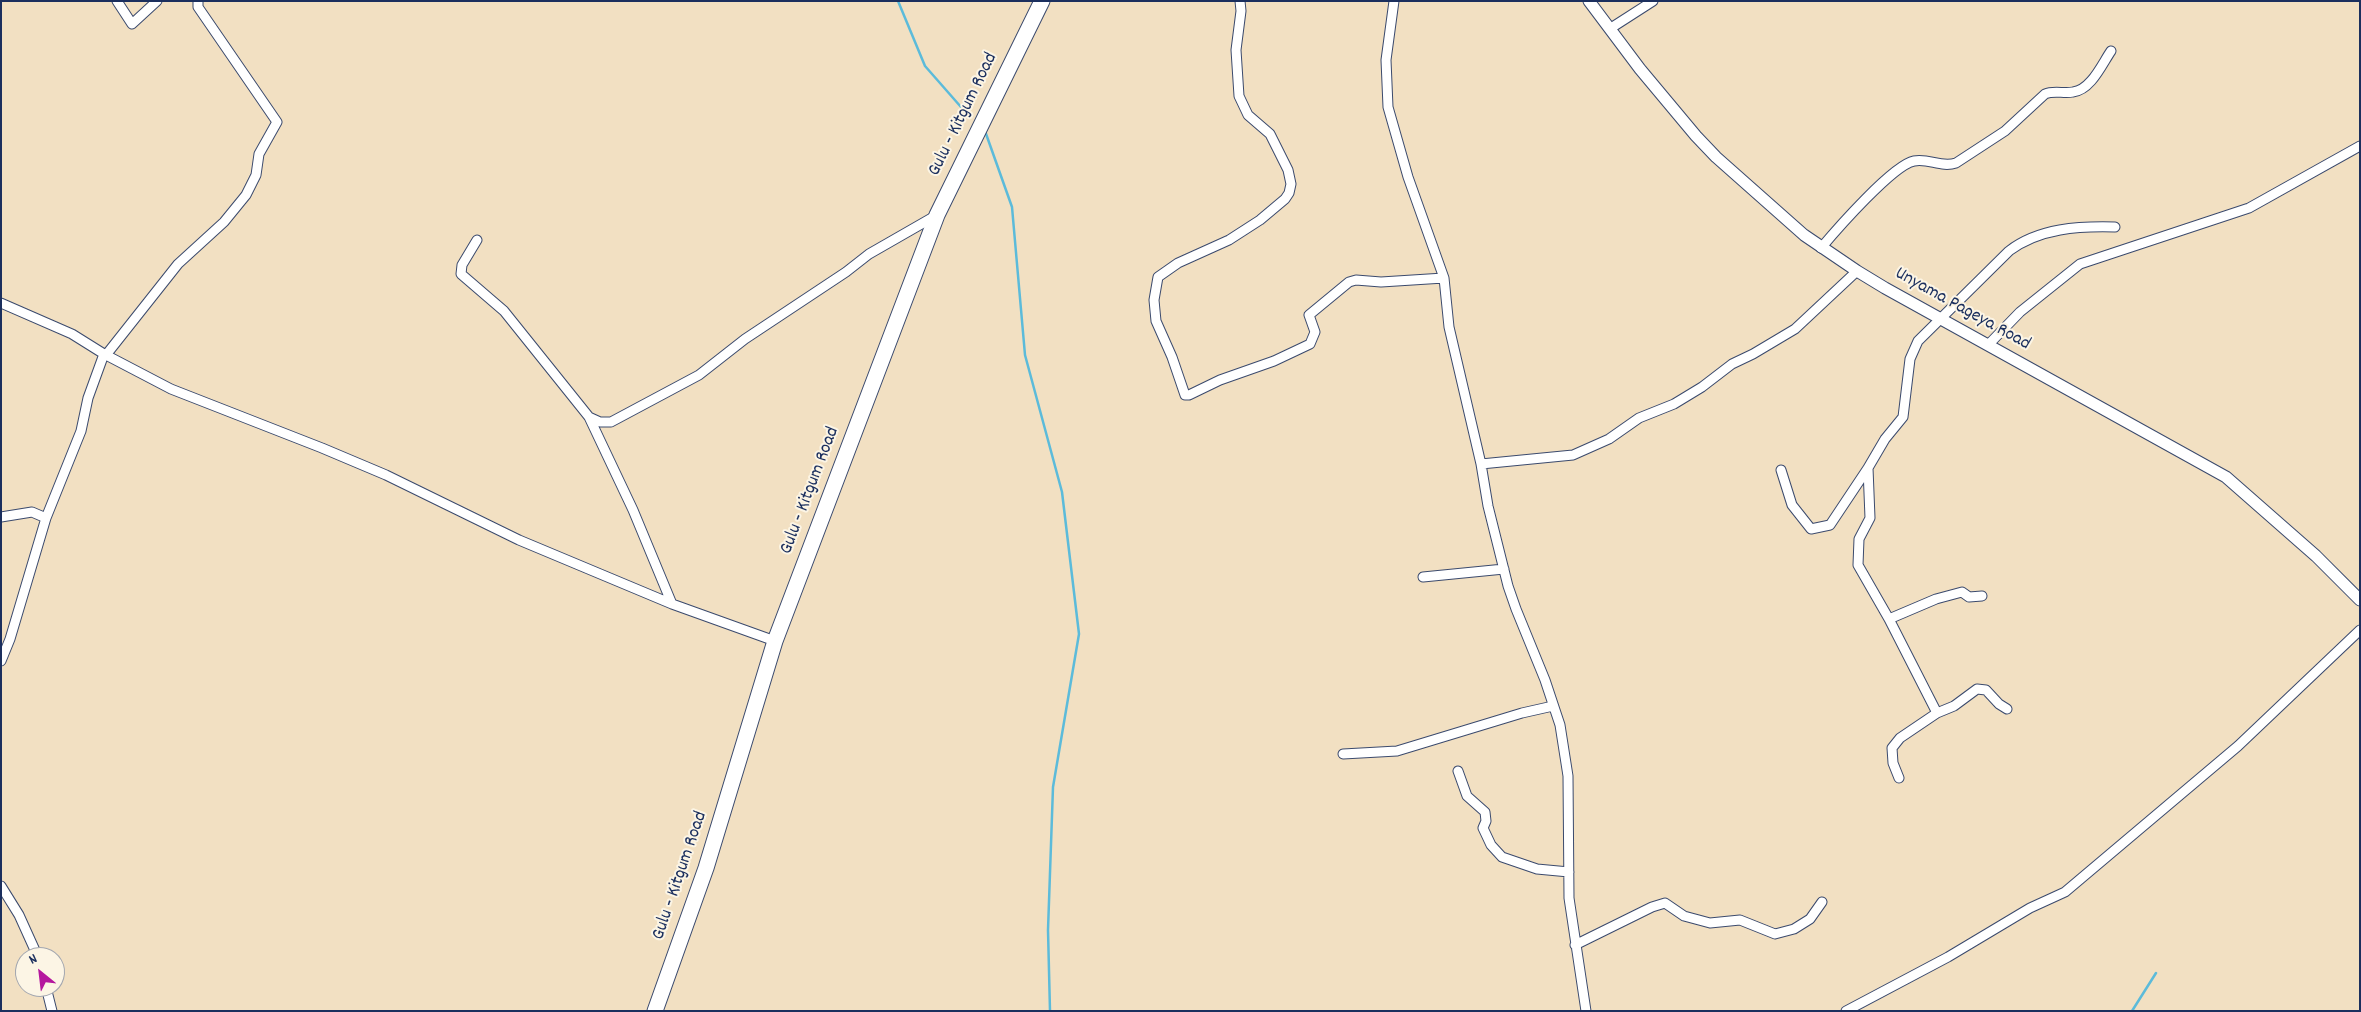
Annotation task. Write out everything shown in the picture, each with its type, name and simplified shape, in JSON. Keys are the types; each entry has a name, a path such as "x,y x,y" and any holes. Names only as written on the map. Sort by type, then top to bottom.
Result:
{"main road":[{"name":"Gulu - Kitgum Road","path":"655,1011 706,868 776,640 937,215 1042,1"}],"street":[{"path":"117,1 132,24 157,1"},
{"path":"1,661 10,639 46,518 81,431 88,398 105,355 178,264 224,222 246,195 256,175 259,154 277,122 198,7 198,1"},
{"path":"1240,1 1241,11 1236,50 1239,96 1248,115 1270,134 1288,170 1291,184 1285,199 1260,220 1228,240 1178,263 1158,277 1154,300 1156,321 1172,357 1185,395 1189,395 1220,380 1274,361 1310,344 1315,332 1309,315 1349,282 1356,280 1381,282 1444,278"},
{"path":"1394,1 1386,60 1388,107 1408,177 1444,278 1449,327 1481,464 1488,506 1504,568 1516,609 1536,656 1560,725 1568,776 1569,898 1586,1011"},
{"name":"Unyama Pageya Road","path":"1589,1 1611,28 1640,70 1696,136 1789,223 1821,248 1857,272 1943,318 2232,481 2316,556 2360,600"},
{"path":"1611,28 1653,1"},
{"path":"1821,248 1864,200 1901,167 1916,160 1948,166 1956,163 2005,131 2045,94 2050,92 2073,92 2086,86 2111,51"},
{"path":"1989,344 2020,312 2080,264 2164,234 2249,208 2360,146"},
{"path":"589,417 600,422 611,422 685,384 700,375 745,339 846,272 869,254 937,215"},
{"path":"1781,470 1792,505 1811,529 1830,525 1885,439 1903,417 1910,359 1918,341 2009,251 2023,241 2077,226 2115,227"},
{"path":"477,240 462,265 462,274 504,311 589,417 633,510 672,604"},
{"path":"1481,464 1573,456 1609,438 1639,418 1674,404 1702,387 1732,364 1795,329 1857,272"},
{"path":"1,303 72,334 105,355 171,389 386,475 519,540 672,604 776,640"},
{"path":"1868,468 1870,518 1859,538 1858,565 1889,619 1937,713"},
{"path":"1,517 32,512 46,518"},
{"path":"1423,577 1504,568"},
{"path":"1889,619 1936,599 1962,592 1970,598 1982,596"},
{"path":"1846,1011 1948,957 2030,908 2065,892 2238,746 2360,630"},
{"path":"1899,778 1893,763 1892,748 1900,738 1937,713 1954,706 1977,689 1986,690 1999,704 2007,709"},
{"path":"1343,754 1396,751 1522,713 1553,706"},
{"path":"1458,771 1467,796 1486,812 1483,828 1491,845 1502,857 1537,869 1569,872"},
{"path":"1,886 19,915 33,947"},
{"path":"1575,945 1652,907 1665,903 1684,916 1710,923 1740,920 1775,934 1794,929 1810,919 1822,902"},
{"path":"48,997 52,1011"}],"waterway":[{"path":"898,1 925,66 968,115"},
{"path":"985,131 1012,207 1025,355 1062,492 1079,634 1053,787 1048,930 1050,1011"},
{"path":"2132,1011 2156,973"}]}
